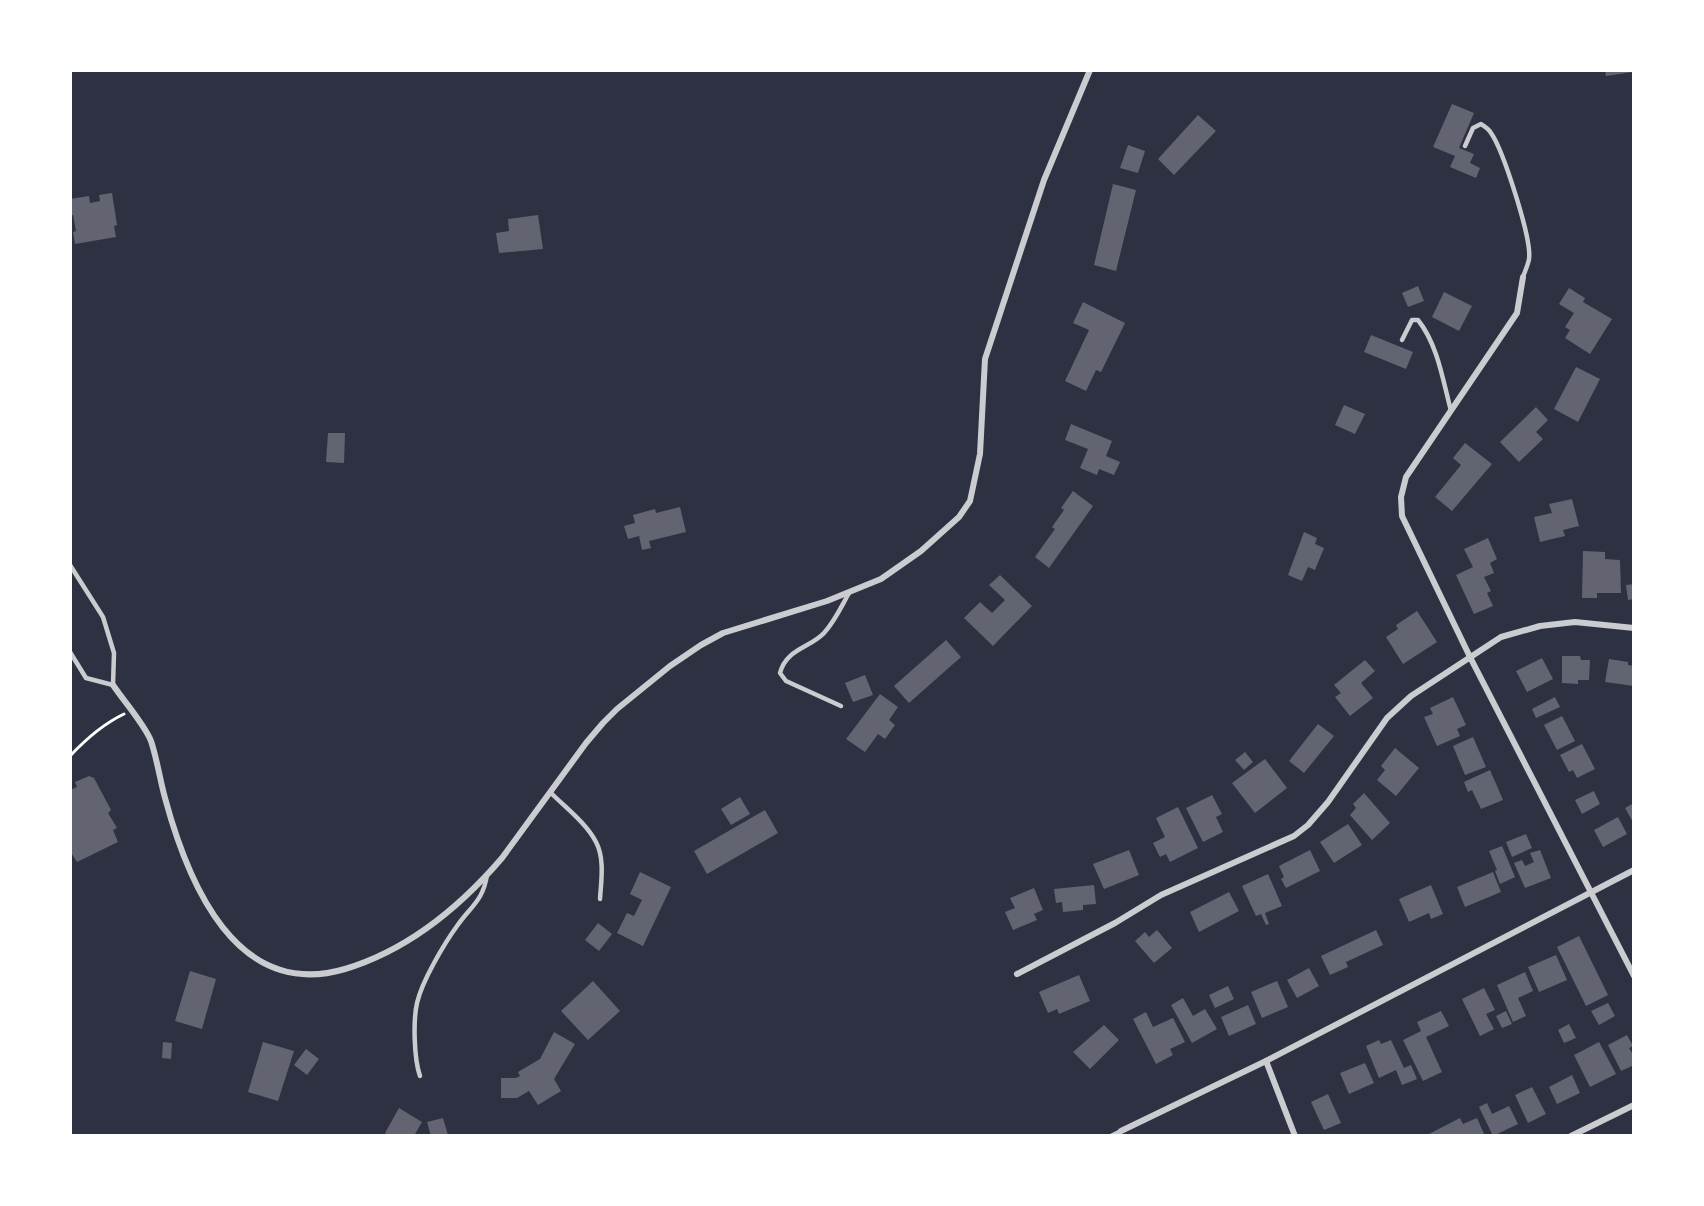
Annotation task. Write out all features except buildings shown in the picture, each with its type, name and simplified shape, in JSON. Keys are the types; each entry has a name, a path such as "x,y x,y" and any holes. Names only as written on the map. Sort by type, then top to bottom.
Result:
{"street":[{"path":"113,685 150,739 176,833 188,865 222,927 237,944 260,962 278,970 319,975 377,958 391,951 429,926 466,896 487,875 603,723 677,660 723,633 849,593 881,579 921,551 959,518 970,501 980,454 985,359 1044,180 1090,70"},
{"path":"1523,277 1517,313 1406,477 1401,497 1402,516 1470,657 1634,976"},
{"path":"1017,974 1115,923 1161,895 1294,836 1308,825 1328,802 1387,718 1411,696 1501,637 1540,626 1575,622 1634,628"},
{"path":"1121,1131 1266,1061 1634,870"},
{"path":"1266,1061 1295,1136"},
{"path":"1571,1136 1634,1104"}],"lane":[{"path":"1465,146 1473,128 1481,124 1491,132 1518,201 1529,258 1523,277"},
{"path":"1402,340 1412,320 1418,320 1424,327 1431,344 1450,411"},
{"path":"70,565 103,617 114,653 113,685 86,678 70,652"},
{"path":"841,706 786,681 780,673 792,654 822,635 834,621 849,593"},
{"path":"551,793 597,843 602,868 600,899"},
{"path":"420,1076 415,1044 417,1003 430,973 457,926 485,892 487,875"},
{"path":"1111,1136 1121,1131"}],"path":[{"path":"70,756 84,741 110,721 131,711"}]}
